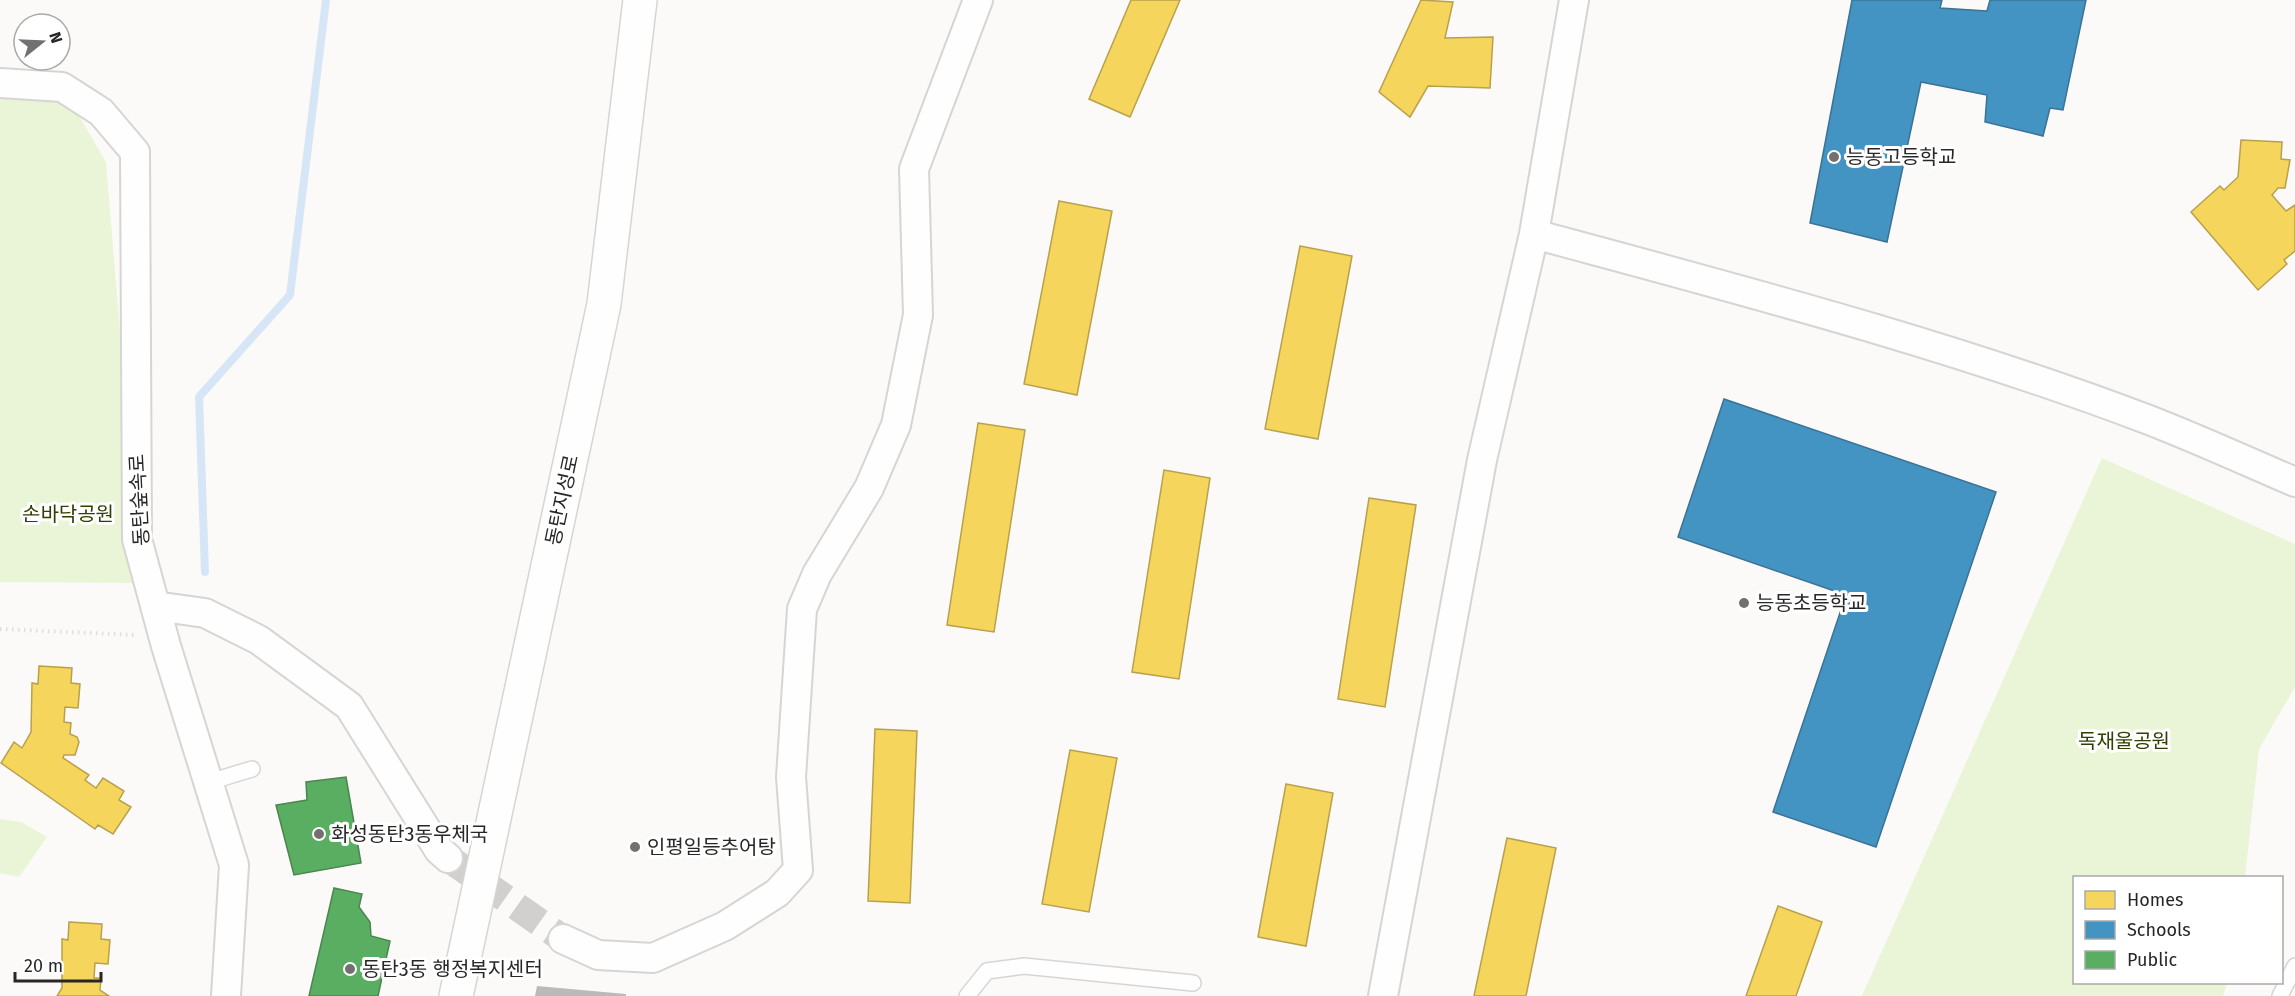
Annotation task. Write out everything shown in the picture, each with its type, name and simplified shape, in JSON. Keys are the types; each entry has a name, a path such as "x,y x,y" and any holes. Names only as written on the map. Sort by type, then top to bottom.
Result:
{"main road":[{"name":"동탄지성로","path":"456,996 604,304 640,0"}],"street":[{"path":"563,939 598,955 652,958 725,926 777,894 798,870 791,777 802,609 817,574 869,488 896,425 918,315 914,169 978,0"},
{"path":"1383,996 1482,460 1534,234 1574,0"},
{"name":"동탄숲속로","path":"0,83 62,87 101,111 135,152 137,539 155,606 234,865 225,996"},
{"path":"1534,234 1795,304 1971,359 2149,420 2295,482"},
{"path":"155,606 205,613 259,640 349,706 439,850 448,858"}],"lane":[{"path":"209,782 252,769"},
{"path":"967,996 987,971 1024,966 1194,983"},
{"path":"2280,996 2295,966"}],"path":[{"path":"0,629 164,636"}],"green space":[{"name":"손바닥공원","path":"0,85 62,87 106,162 137,539 135,583 0,582"},
{"name":"독재울공원","path":"2102,458 2295,544 2295,687 2259,749 2245,876 2073,876 2073,984 2227,984 2223,996 1862,996"},
{"path":"0,819 21,822 47,837 19,877 0,873"}],"building: Homes":[{"path":"1131,0 1180,0 1130,117 1089,99"},
{"path":"1421,0 1453,2 1445,38 1493,37 1490,88 1428,86 1410,117 1379,92"},
{"path":"2241,140 2282,142 2281,159 2290,160 2285,188 2278,188 2272,195 2286,211 2295,205 2295,251 2284,260 2287,264 2258,290 2191,212 2220,186 2224,190 2238,177"},
{"path":"1059,201 1112,211 1077,395 1024,384"},
{"path":"1300,246 1352,256 1318,439 1265,429"},
{"path":"978,423 1025,430 994,632 947,625"},
{"path":"1164,470 1210,478 1179,679 1132,672"},
{"path":"1369,498 1416,505 1385,707 1338,699"},
{"path":"39,666 72,668 71,683 80,684 78,708 65,707 64,722 71,723 70,734 77,737 79,742 75,755 64,755 63,758 89,775 85,780 96,788 103,778 124,791 119,800 131,807 113,834 98,825 95,829 1,763 14,742 22,748 31,732 32,683 38,684"},
{"path":"875,729 917,731 910,903 868,901"},
{"path":"1070,750 1117,758 1089,912 1042,904"},
{"path":"1286,784 1333,793 1306,946 1258,937"},
{"path":"1507,838 1556,848 1526,996 1474,996"},
{"path":"1778,906 1822,922 1796,996 1746,996"},
{"path":"69,922 102,924 101,939 110,940 108,964 95,963 94,978 101,978 100,990 109,996 57,996 62,988 62,939 68,940"}],"building: Schools":[{"name":"능동고등학교","path":"1852,0 1942,0 1940,8 1987,11 1990,0 2086,0 2063,110 2050,108 2043,136 1985,122 1987,95 1921,82 1887,242 1810,223"},
{"name":"능동초등학교","path":"1724,399 1996,492 1876,847 1773,812 1846,595 1678,537"}],"building: Public":[{"name":"화성동탄3동우체국","path":"346,777 361,863 294,875 276,805 307,800 306,782"},
{"name":"동탄3동 행정복지센터","path":"334,888 362,894 359,907 370,922 371,936 390,941 378,996 309,996"}],"building: Other":[{"path":"537,986 626,994 626,996 535,996"}],"waterway":[{"path":"205,572 199,397 290,295 326,0"}],"tunnel":[{"path":"448,858 563,939"}],"place":[{"name":"능동고등학교","path":"1834,157"},
{"name":"능동초등학교","path":"1744,603"},
{"name":"화성동탄3동우체국","path":"319,834"},
{"name":"인평일등추어탕","path":"635,847"},
{"name":"동탄3동 행정복지센터","path":"350,969"}]}
